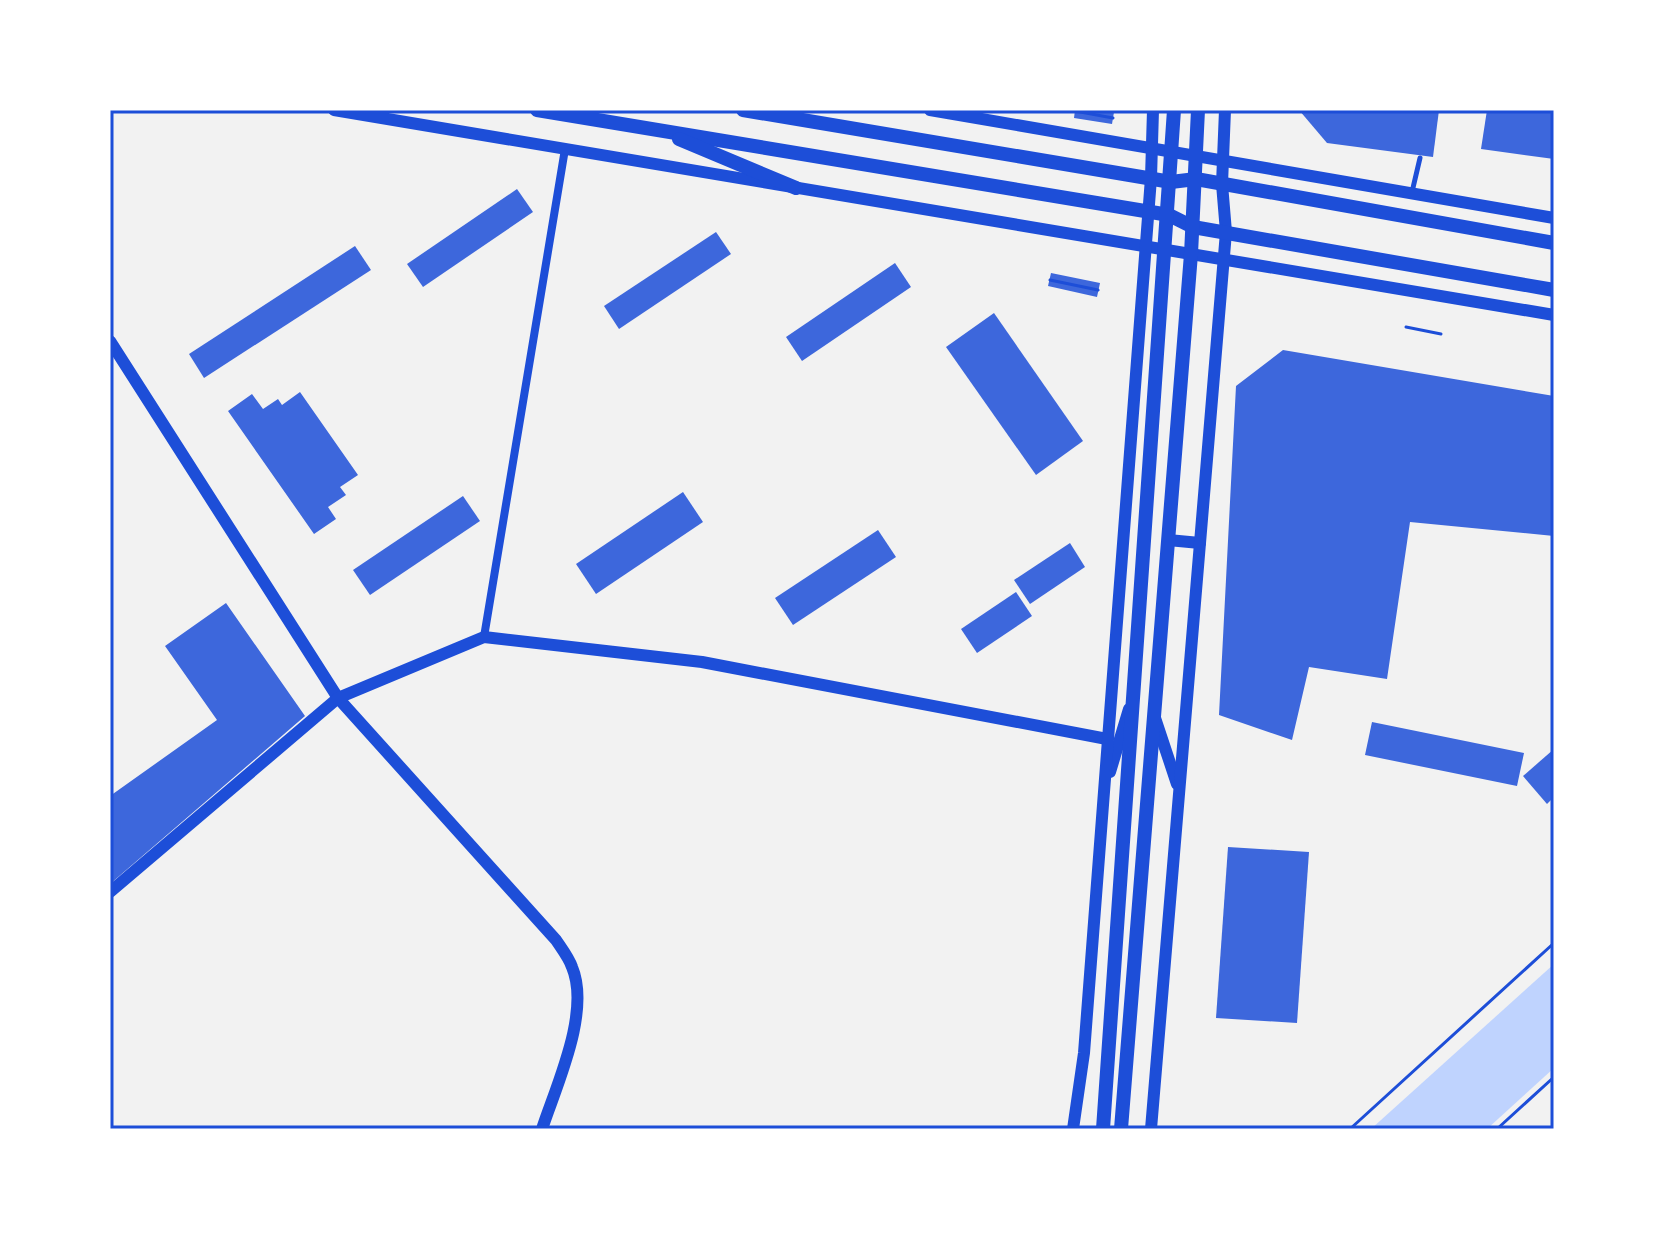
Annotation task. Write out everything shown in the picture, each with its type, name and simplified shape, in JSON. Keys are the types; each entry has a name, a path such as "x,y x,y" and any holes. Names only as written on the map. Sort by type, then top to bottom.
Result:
{"main road":[{"path":"537,110 1169,215 1193,227 1554,290"},
{"path":"743,110 1171,182 1196,179 1554,243"},
{"path":"1103,1129 1174,110"},
{"path":"1121,1129 1191,254 1198,110"},
{"path":"657,130 796,188"}],"street":[{"path":"334,110 1554,315"},
{"path":"930,110 1554,218"},
{"path":"1073,1129 1084,1053 1143,246 1151,178 1153,110"},
{"path":"1151,1129 1224,260 1226,232 1222,184 1225,110"},
{"path":"484,637 565,149"},
{"path":"110,341 338,698 556,940 573,969 577,1001 571,1040 542,1129"},
{"path":"1168,540 1200,543"},
{"path":"110,892 338,698 484,637 702,662 1107,739"},
{"path":"1103,795 1135,690"},
{"path":"1154,716 1179,791"}],"lane":[{"path":"1412,193 1420,158"}],"path":[{"path":"1075,111 1113,118"},
{"path":"1050,280 1098,290"},
{"path":"1406,327 1441,334"},
{"path":"1350,1129 1554,943"},
{"path":"1497,1129 1554,1077"}],"water":[{"path":"1554,964 1554,1068 1487,1129 1371,1129"}],"building":[{"path":"1075,110 1114,112 1112,124 1074,118"},
{"path":"1299,110 1439,110 1433,157 1327,143"},
{"path":"1487,110 1554,111 1554,159 1481,149"},
{"path":"517,189 533,212 423,287 407,264"},
{"path":"716,232 731,254 619,329 604,306"},
{"path":"355,246 371,270 204,378 189,354"},
{"path":"895,263 911,287 802,361 786,337"},
{"path":"1051,273 1100,283 1097,297 1048,286"},
{"path":"994,313 1083,441 1036,475 946,347"},
{"path":"1283,350 1554,396 1554,536 1410,522 1387,679 1309,667 1292,740 1219,715 1236,386"},
{"path":"300,392 358,475 340,487 346,495 328,507 336,519 314,534 228,411 252,394 263,409 278,399 282,405"},
{"path":"683,492 703,522 596,594 576,564"},
{"path":"463,496 480,521 370,595 353,570"},
{"path":"878,530 896,557 793,625 775,598"},
{"path":"1070,543 1085,567 1030,604 1014,580"},
{"path":"1016,592 1032,616 977,653 961,629"},
{"path":"226,603 305,716 110,884 110,796 217,720 165,646"},
{"path":"1372,722 1524,753 1517,786 1365,755"},
{"path":"1554,749 1554,797 1547,804 1523,776"},
{"path":"1228,847 1309,852 1297,1023 1216,1018"}]}
